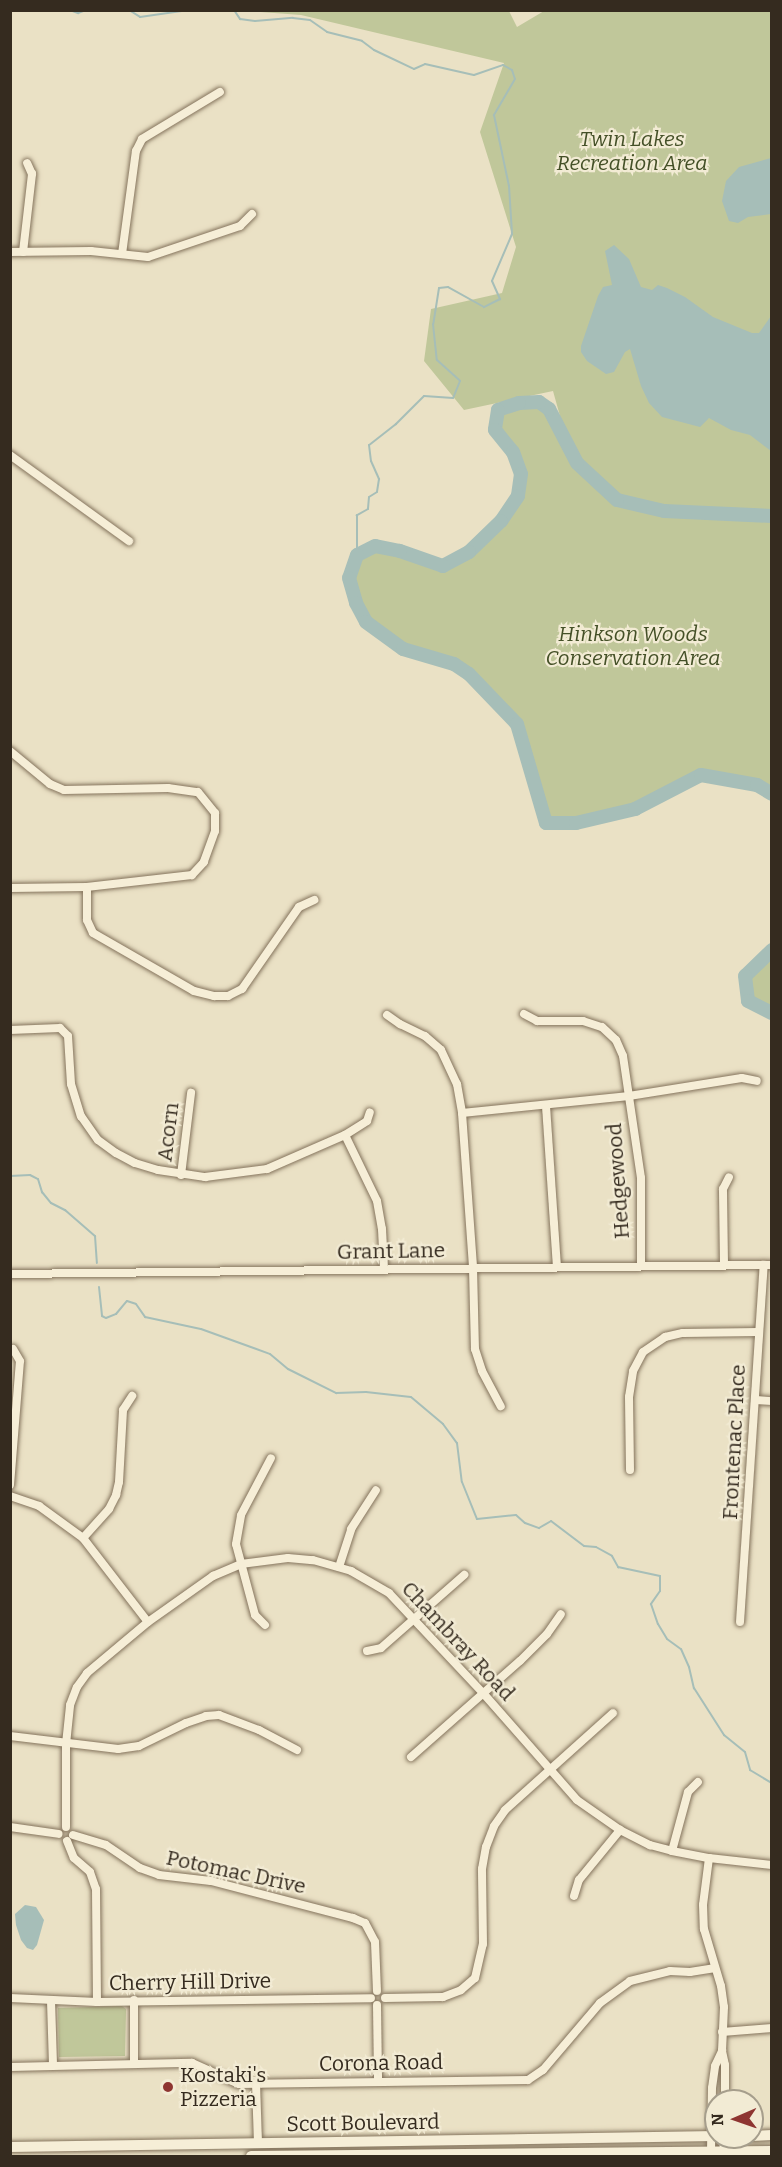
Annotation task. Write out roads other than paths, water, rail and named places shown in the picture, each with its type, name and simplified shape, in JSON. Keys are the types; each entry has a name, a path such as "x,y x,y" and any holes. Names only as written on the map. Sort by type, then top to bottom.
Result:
{"main road":[{"name":"Scott Boulevard","path":"10,2147 704,2136"},
{"name":"Scott Boulevard","path":"251,2157 771,2151"}],"street":[{"path":"122,254 136,151 142,139 220,92"},
{"path":"23,252 32,174 27,163"},
{"path":"10,252 91,251 148,256 192,244 240,226 252,213"},
{"path":"10,455 129,540"},
{"path":"10,751 50,784 64,790 168,788 198,792 215,813 215,831 204,862 192,876 87,887 10,888"},
{"path":"87,887 87,920 93,933 194,991 214,996 228,996 242,989 299,907 314,900"},
{"name":"Hedgewood","path":"524,1014 537,1021 583,1021 602,1027 616,1040 623,1056 640,1178 641,1265"},
{"path":"387,1015 425,1036 441,1050 457,1084 462,1113 473,1268 475,1349 482,1371 501,1406"},
{"path":"10,1030 60,1028 68,1036 71,1084 81,1116 98,1140 135,1163 181,1175 224,1176 267,1169 345,1135 367,1121 370,1112"},
{"path":"462,1113 629,1096 742,1078 757,1081"},
{"name":"Acorn","path":"181,1175 191,1093"},
{"path":"546,1106 557,1266"},
{"path":"345,1135 377,1201 382,1229 384,1269"},
{"path":"724,1264 723,1189 729,1177"},
{"name":"Grant Lane","path":"10,1274 768,1265"},
{"name":"Frontenac Place","path":"740,1622 756,1400 758,1332 768,1265"},
{"path":"630,1470 629,1397 633,1371 643,1352 665,1337 683,1333 758,1332"},
{"path":"10,1485 20,1360 13,1349"},
{"path":"83,1538 109,1509 116,1495 120,1482 123,1410 132,1396"},
{"path":"756,1400 771,1401"},
{"path":"265,1625 255,1615 236,1544 236,1530 271,1458"},
{"path":"339,1567 351,1529 376,1490"},
{"path":"10,1496 39,1506 83,1538 148,1622"},
{"name":"Chambray Road","path":"66,1827 66,1744 70,1705 77,1687 106,1655 213,1576 241,1564 288,1558 313,1560 339,1567 367,1579 389,1593 483,1693 577,1800 620,1830 650,1845 672,1851 771,1865"},
{"path":"368,1651 381,1648 464,1575"},
{"path":"411,1757 527,1655 561,1614"},
{"path":"377,2005 385,1998 443,1997 461,1990 475,1978 483,1944 483,1869 486,1847 494,1826 505,1810 613,1713"},
{"path":"10,1736 118,1749 139,1746 186,1723 206,1716 219,1715 259,1730 297,1750"},
{"path":"672,1851 687,1792 698,1782"},
{"path":"10,1827 59,1834 62,1839 70,1838"},
{"path":"59,1834 66,1827 72,1830 70,1838 74,1858 90,1872 96,1890 97,2002"},
{"path":"574,1896 579,1880 620,1830"},
{"name":"Potomac Drive","path":"70,1838 106,1845 140,1868 159,1875 211,1881 353,1917 365,1923 375,1942 377,1991"},
{"path":"709,1858 703,1905 704,1929 721,1986 724,2007 722,2051 725,2065 725,2089"},
{"name":"Corona Road","path":"10,2067 192,2063 200,2064 231,2082 256,2083 528,2080 543,2070 600,2003 630,1981 670,1971 690,1972 714,1968"},
{"path":"378,2081 377,2005 371,1998 377,1991 383,1993 385,1998"},
{"name":"Cherry Hill Drive","path":"10,1998 97,2002 371,1998"},
{"path":"134,2000 134,2064"},
{"path":"51,2001 53,2066"},
{"path":"722,2032 771,2028"},
{"path":"712,2089 715,2066 722,2051"},
{"path":"256,2083 258,2144"},
{"path":"555,2139 555,2155"}],"water":[{"path":"771,158 771,214 748,217 738,223 729,221 722,201 726,181 739,167"},
{"path":"614,245 629,259 641,287 652,290 658,285 667,288 685,297 713,317 752,333 759,333 771,316 771,451 750,435 731,430 709,418 700,427 662,417 649,403 641,386 630,349 625,352 614,372 606,374 587,361 581,352 581,346 598,296 603,287 612,285 605,251"},
{"path":"25,1905 36,1907 44,1920 37,1945 33,1950 27,1948 21,1940 16,1925 15,1914"}],"waterway":[{"path":"70,10 78,13 86,10"},
{"path":"129,10 140,17 189,10"},
{"path":"234,10 240,19 255,21 293,18 310,20 327,32 362,41 374,50 414,69 425,64 474,75 503,65 512,70 515,79 494,115 509,186 512,234 492,281 500,299 484,307 448,287 439,288 433,324 437,360 460,381 453,398 424,396 396,424 369,445 371,461 379,479 377,492 369,497 368,509 357,515 357,555"},
{"path":"772,516 664,511 617,500 577,463 549,409 539,402 519,403 498,410 495,430 513,452 521,474 518,496 501,521 469,552 443,566 400,551 375,546 357,555 349,578 356,603 366,622 403,649 454,664 469,674 517,724 546,823 576,823 635,809 701,775 757,785 772,794"},
{"path":"772,950 745,976 748,1001 772,1013"},
{"path":"10,1176 30,1175 38,1179 42,1192 51,1203 65,1210 95,1236 97,1263"},
{"path":"99,1287 102,1316 106,1318 116,1314 127,1301 136,1304 145,1317 201,1329 270,1354 288,1369 336,1393 366,1392 411,1397 443,1424 457,1443 462,1482 477,1519 516,1515 525,1523 539,1528 551,1521 584,1546 596,1547 612,1556 618,1567 660,1576 660,1591 651,1604 658,1624 667,1639 681,1649 689,1667 694,1688 724,1735 745,1752 750,1770 772,1783"}],"place":[{"name":"Kostaki's Pizzeria","path":"168,2087"}],"park label":[{"name":"Twin Lakes Recreation Area","path":"632,151"},
{"name":"Hinkson Woods Conservation Area","path":"633,646"}]}
